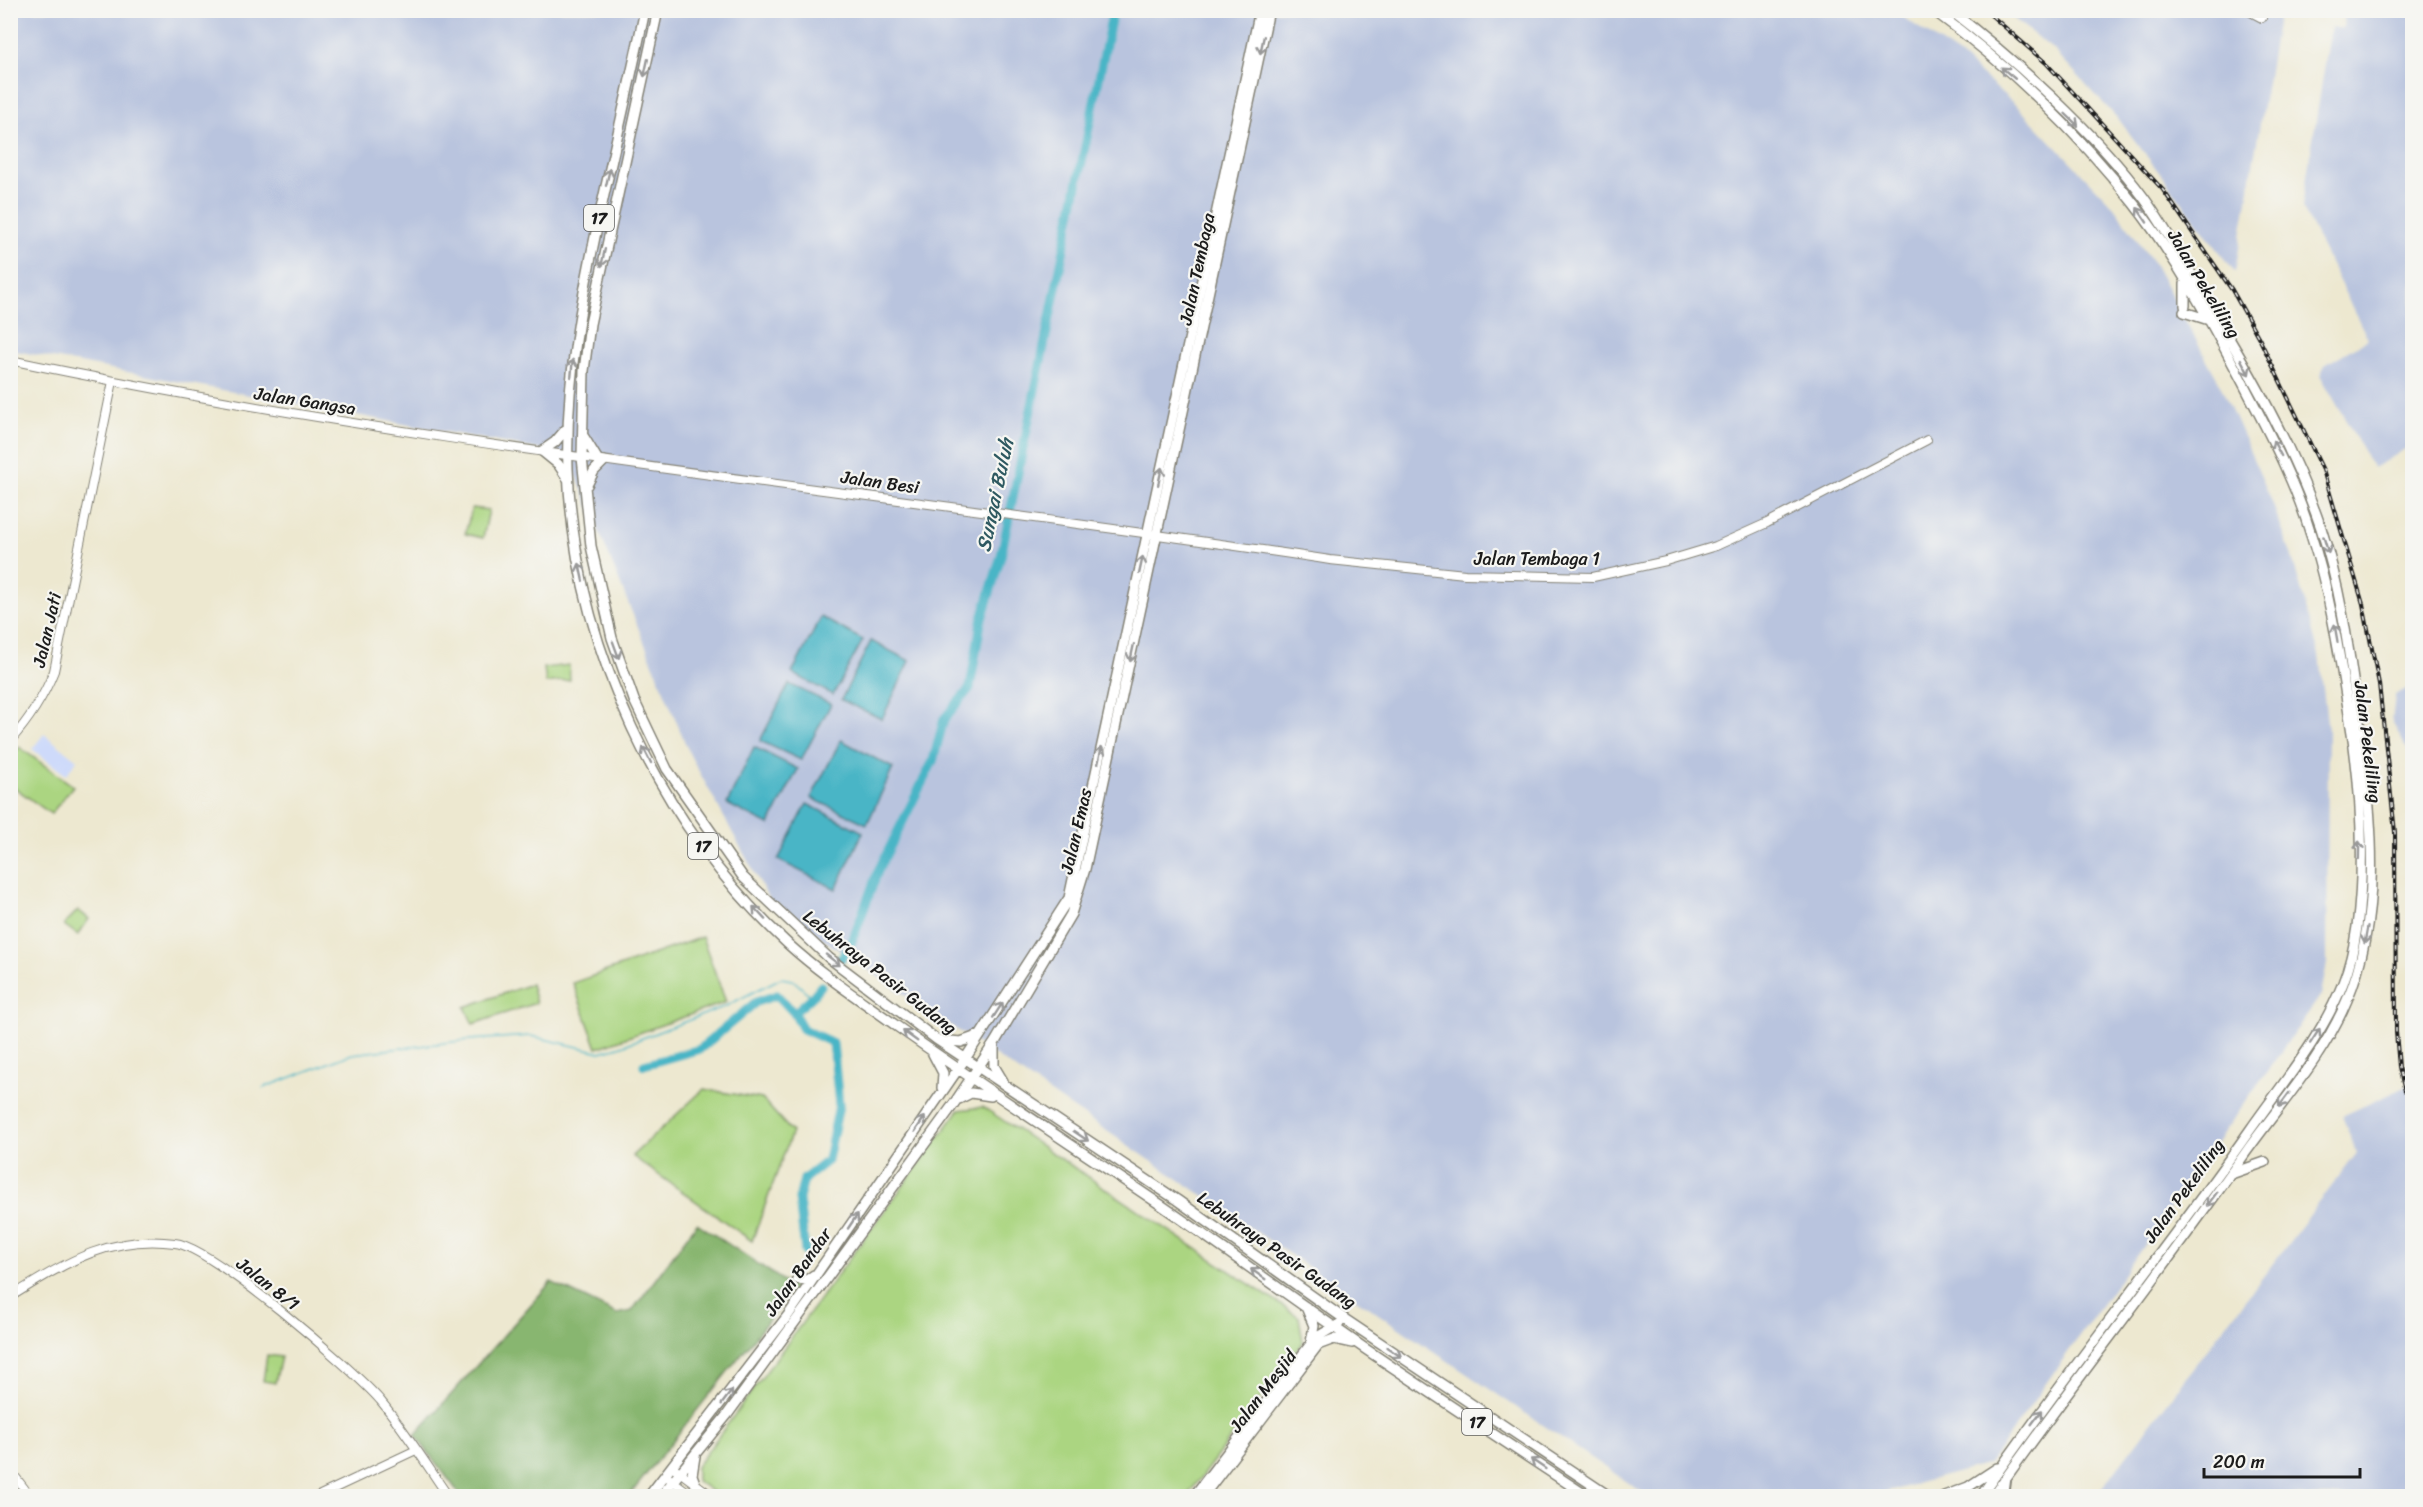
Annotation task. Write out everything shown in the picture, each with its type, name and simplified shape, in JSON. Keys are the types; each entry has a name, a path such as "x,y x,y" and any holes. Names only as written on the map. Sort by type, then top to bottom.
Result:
{"highway":[{"path":"2003,1497 2005,1480"}],"main road":[{"name":"Lebuhraya Pasir Gudang","path":"645,10 582,292 572,360 568,427 569,481 577,548 597,639 640,741 687,823 731,883 784,940 817,969 970,1079 1160,1205 1366,1349 1587,1497"},
{"name":"Lebuhraya Pasir Gudang","path":"658,10 590,324 584,371 582,457 591,546 612,638 634,700 667,769 743,877 829,958 936,1039 1177,1200 1346,1320 1609,1497"},
{"name":"Jalan Tembaga","path":"1152,534 1260,10"},
{"name":"Jalan Tembaga","path":"1152,534 1269,10"},
{"name":"Jalan Pekeliling","path":"1933,10 2022,84 2087,149 2136,206 2185,279 2209,320 2282,459 2310,529 2329,596 2361,794 2357,919 2352,956 2343,985 2318,1033 2233,1154 2002,1464 1981,1497"},
{"name":"Jalan Pekeliling","path":"1950,10 2028,77 2094,141 2144,198 2236,350 2292,453 2320,526 2339,594 2368,789 2370,881 2366,937 2348,998 2327,1037 2231,1174 1993,1497"},
{"path":"2185,279 2185,309 2209,320"},
{"path":"568,427 555,442 542,451 561,468 569,481"},
{"path":"582,432 601,460 589,478 586,490"},
{"name":"Jalan Emas","path":"965,1059 1069,898 1152,534"},
{"name":"Jalan Emas","path":"953,1105 995,1042 1071,914 1077,899 1152,534"},
{"path":"936,1039 961,1042 981,1035"},
{"path":"995,1042 994,1066 997,1075 1009,1088"},
{"path":"930,1050 943,1073 939,1096"},
{"name":"Jalan Bandar","path":"661,1497 670,1479 819,1271 965,1059"},
{"path":"953,1105 971,1093 1004,1101"},
{"name":"Jalan Bandar","path":"677,1470 696,1454 953,1105"},
{"path":"2231,1174 2265,1162"},
{"path":"797,1279 807,1280 819,1271"},
{"path":"808,1286 814,1287 828,1277"},
{"path":"804,1309 811,1294 808,1286"},
{"path":"1306,1307 1314,1326 1310,1345"},
{"name":"Jalan Mesjid","path":"1194,1497 1310,1345 1317,1337 1346,1320"},
{"name":"Jalan Mesjid","path":"1203,1497 1318,1345 1334,1339 1366,1349"},
{"path":"1422,1386 1423,1381 1429,1376"},
{"path":"695,1483 692,1475 696,1454"},
{"path":"1944,1497 1968,1487 2002,1464"},
{"name":"Jalan Bandar","path":"649,1497 670,1479"}],"street":[{"path":"2247,10 2262,18"},
{"name":"Jalan Gangsa","path":"10,360 324,420 601,460"},
{"name":"Jalan Jati","path":"10,741 26,723 48,687 54,671 112,381"},
{"name":"Jalan Tembaga 1","path":"1152,534 1420,571 1510,576 1593,577 1666,561 1716,546 1767,523 1927,440"},
{"name":"Jalan Besi","path":"601,460 1152,534"},
{"name":"Jalan 8/1","path":"10,1297 81,1256 104,1247 167,1242 184,1244 201,1252 253,1290 344,1365 380,1400 448,1497"},
{"path":"318,1497 416,1450"},
{"path":"10,1470 30,1497"},
{"path":"677,1470 712,1497"},
{"path":"670,1479 693,1497"}],"shaded area":[{"path":"10,11 1894,11 1959,55 2020,109 2114,207 2155,265 2219,382 2270,497 2291,553 2319,655 2328,730 2327,963 2321,995 1989,1464 1872,1496 1648,1496 772,905 690,755 568,455 11,350"},
{"path":"2004,11 2279,11 2235,272 2120,121 2055,51"},
{"path":"2345,11 2412,11 2412,446 2373,468 2320,375 2325,365 2368,339 2302,207 2331,27 2343,29"},
{"path":"2412,686 2412,758 2392,722 2395,695"},
{"path":"44,734 77,760 66,775 32,749"},
{"path":"2412,1084 2412,1496 2096,1496 2357,1153 2342,1116"}],"green space":[{"path":"472,508 489,510 483,538 465,534"},
{"path":"569,665 570,680 546,683 544,668"},
{"path":"19,747 73,786 51,814 11,785 11,757"},
{"path":"78,910 89,919 78,935 64,925"},
{"path":"702,937 726,1002 597,1048 573,983"},
{"path":"531,984 536,1003 473,1024 465,1007"},
{"path":"704,1089 762,1099 792,1132 752,1241 632,1156"},
{"path":"983,1107 1299,1317 1303,1342 1187,1496 718,1496 696,1480 696,1467 959,1110"},
{"path":"697,1223 794,1288 629,1496 461,1496 415,1435 551,1282 617,1314 632,1311"},
{"path":"267,1355 281,1357 275,1383 263,1381"}],"water":[{"path":"821,617 863,640 833,695 792,673"},
{"path":"871,641 910,661 882,719 841,700"},
{"path":"789,684 831,704 801,760 760,741"},
{"path":"841,740 893,768 867,824 811,798"},
{"path":"754,747 798,769 769,825 727,804"},
{"path":"807,804 863,832 836,889 778,860"}],"waterway":[{"name":"Sungai Buluh","path":"840,960 850,947 878,871 933,761 944,719 970,688 981,622 1001,556 1113,10"},
{"path":"263,1088 352,1054 469,1040 531,1036 600,1052 619,1047 726,1006 781,978 793,980 812,997"},
{"name":"Sungai Buluh","path":"805,1251 799,1199 804,1179 828,1160 839,1105 833,1043 803,1029 794,1013 821,986"},
{"path":"644,1065 700,1049 756,1002 777,995 794,1013"}],"railway":[{"path":"1985,10 2046,63 2163,190 2232,290 2260,340 2323,470 2363,604 2379,684 2395,832 2396,1032 2399,1067 2405,1091"}]}
